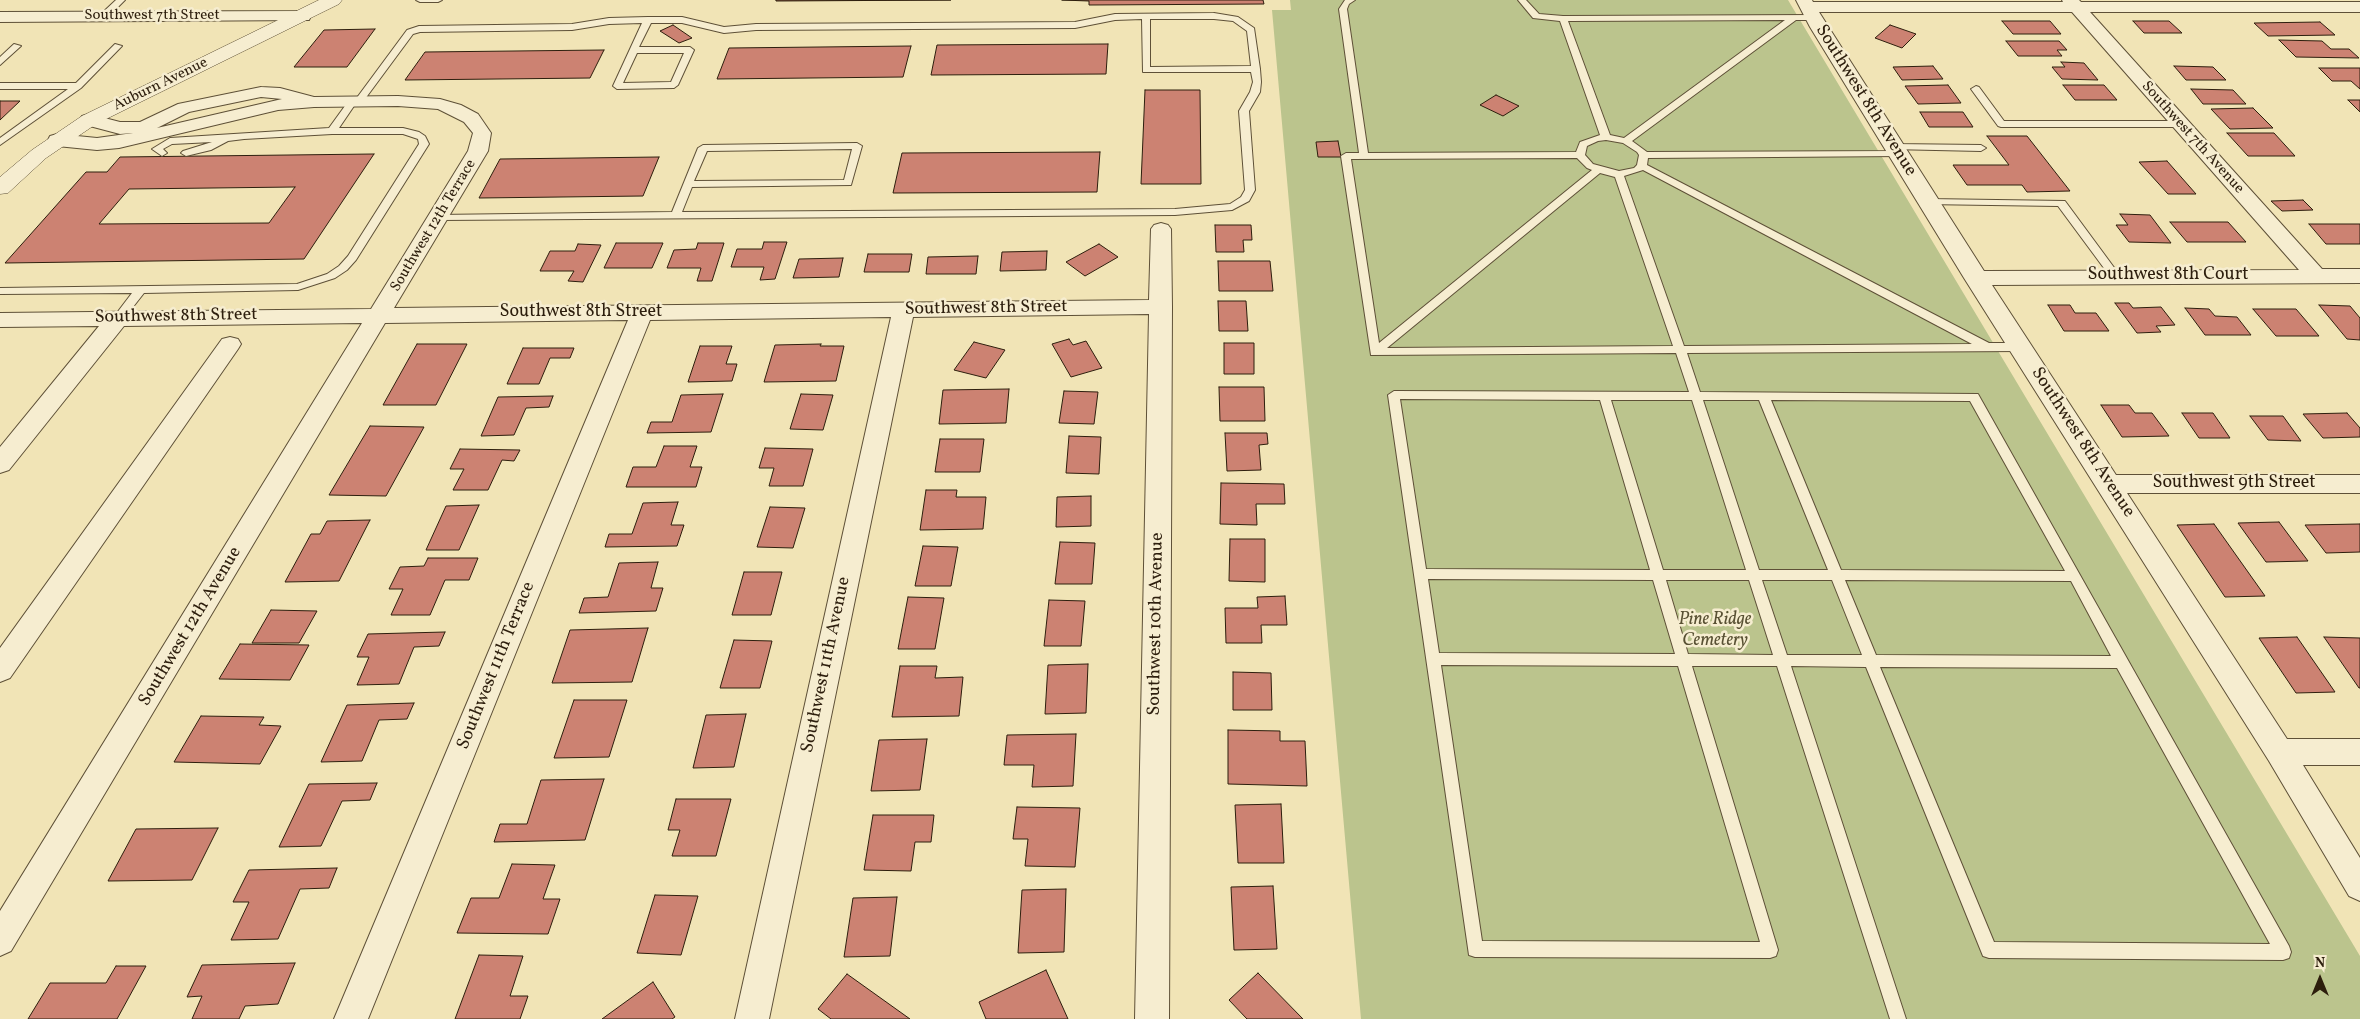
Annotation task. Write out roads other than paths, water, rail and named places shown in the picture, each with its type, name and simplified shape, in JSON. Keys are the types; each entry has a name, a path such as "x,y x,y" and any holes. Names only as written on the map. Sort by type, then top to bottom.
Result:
{"street":[{"name":"Auburn Avenue","path":"0,188 15,173 57,140 89,120 304,16 333,0"},
{"path":"2337,3 2360,23"},
{"path":"1805,10 2073,4 2337,3 2360,7"},
{"name":"Southwest 7th Avenue","path":"2073,4 2315,275"},
{"name":"Southwest 8th Avenue","path":"1805,10 2279,752 2360,886"},
{"name":"Southwest 7th Street","path":"0,17 304,16"},
{"name":"Southwest 12th Terrace","path":"89,120 120,128 143,127 184,108 262,92 280,93 314,102"},
{"name":"Southwest 12th Terrace","path":"57,140 97,144 119,142 278,105 314,102 398,101 440,104 455,109 471,118 482,134 478,151 381,314"},
{"name":"Southwest 10th Avenue","path":"1152,1019 1161,229"},
{"name":"Southwest 8th Court","path":"1975,278 2360,276"},
{"name":"Southwest 8th Street","path":"0,320 381,314 1161,307"},
{"name":"Southwest 11th Avenue","path":"752,1019 903,310"},
{"name":"Southwest 11th Terrace","path":"351,1019 642,312"},
{"name":"Southwest 12th Avenue","path":"0,940 381,314"},
{"path":"0,464 118,318"},
{"path":"0,670 230,344"},
{"name":"Southwest 9th Street","path":"2108,484 2360,484"},
{"path":"2279,752 2360,752"}],"lane":[{"path":"104,16 121,0"},
{"path":"420,0 438,0"},
{"path":"1352,0 1345,3 1343,9 1364,156"},
{"path":"1522,0 1536,16 1563,19 1805,10"},
{"path":"1626,141 1805,10"},
{"path":"1146,16 1146,70 1256,69"},
{"path":"332,131 410,32 418,29 572,27 609,21 648,20 682,20 724,30 756,27 1075,25 1115,17 1214,16 1235,19 1252,30 1257,82 1255,92 1244,111 1250,190 1245,199 1232,207 1175,212 440,217"},
{"path":"1563,19 1606,137"},
{"path":"634,50 690,50 674,85 617,86 648,20"},
{"path":"0,62 17,46"},
{"path":"0,142 78,86 118,46"},
{"path":"0,86 78,86"},
{"path":"1976,89 2001,124 2180,124"},
{"path":"0,291 298,287 331,276 343,268 352,258 424,144 422,138 416,134 403,131 332,131 170,141 160,146 157,152 162,153"},
{"path":"1580,155 1583,144 1596,138 1606,137 1626,141 1634,145 1643,161 1987,347"},
{"path":"186,153 208,148 226,139"},
{"path":"676,216 688,184 703,148 857,146 848,182 688,184"},
{"path":"1643,161 1981,148"},
{"path":"1375,352 1346,156 1580,155 1590,166 1598,170 1619,174 1637,170 1643,161"},
{"path":"1375,352 1598,170"},
{"path":"1619,174 1696,396 1898,1019"},
{"path":"1928,202 2061,203 2116,277"},
{"path":"118,318 140,290"},
{"path":"1375,352 2020,347"},
{"path":"1604,396 1770,950 1475,948 1394,395 1604,396 1763,396 1974,397 2283,952 1989,950 1763,396"},
{"path":"1420,574 2075,576"},
{"path":"1432,659 2122,662"}],"park label":[{"name":"Pine Ridge Cemetery","path":"1715,631"}]}
